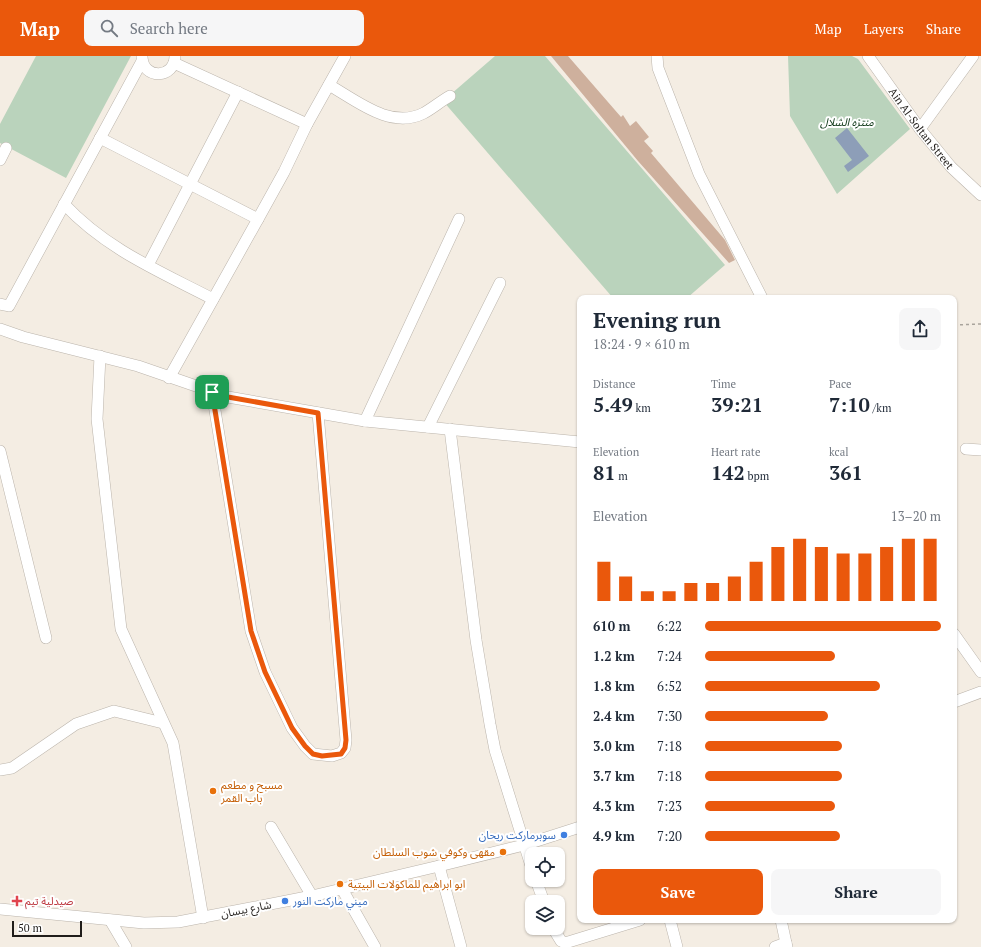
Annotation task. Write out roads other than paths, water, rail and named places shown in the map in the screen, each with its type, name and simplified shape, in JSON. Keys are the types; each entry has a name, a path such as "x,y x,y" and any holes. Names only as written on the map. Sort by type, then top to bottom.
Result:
{"street":[{"path":"169,378 284,172 307,124 345,56"},
{"path":"657,56 658,68 699,174 760,295"},
{"name":"Ain Al-Soltan Street","path":"868,56 920,129 951,167 981,195"},
{"path":"920,129 973,56"},
{"path":"142,58 148,70 158,74 168,72 174,60 307,124"},
{"path":"0,304 9,306 142,58"},
{"path":"329,85 381,114 399,119 424,113 450,96"},
{"path":"148,265 238,92"},
{"path":"100,138 258,219"},
{"path":"0,160 6,148"},
{"path":"64,204 94,233 148,265 213,299"},
{"path":"365,421 460,219"},
{"path":"428,427 500,283"},
{"path":"0,329 23,337 138,366 169,378 228,397 365,421 577,442"},
{"path":"100,356 97,419 121,629 130,654 173,743 203,918"},
{"path":"212,392 251,631 262,665 278,701 299,739 313,754 332,756 341,754 345,748 346,740 318,413"},
{"path":"450,429 476,640 490,724 495,750 525,848"},
{"path":"966,449 981,450"},
{"path":"0,451 46,638"},
{"path":"957,638 981,672"},
{"path":"957,701 981,692"},
{"path":"0,770 12,768 76,724 114,711 164,723"},
{"path":"271,827 312,896"},
{"name":"شارع بيسان","path":"0,909 144,923 178,922 342,889 524,845 577,828"},
{"path":"439,866 461,947"},
{"path":"342,889 375,947"},
{"path":"110,920 126,947"},
{"path":"557,935 561,941 565,943 630,923"},
{"path":"671,923 677,947"},
{"path":"775,947 787,945 782,923"}],"water":[{"path":"847,128 869,156 848,172 844,166 852,160 835,138"}],"place":[{"name":"مسبح و مطعم باب القمر","path":"213,791"},
{"name":"سوبرماركت ريحان","path":"564,835"},
{"name":"مقهى وكوفي شوب السلطان","path":"503,852"},
{"name":"ابو ابراهيم للماكولات البيتية","path":"340,884"},
{"name":"صيدلية تيم","path":"17,901"},
{"name":"ميني ماركت النور","path":"285,901"}],"park label":[{"name":"منتزه الشلال","path":"847,122"}]}
